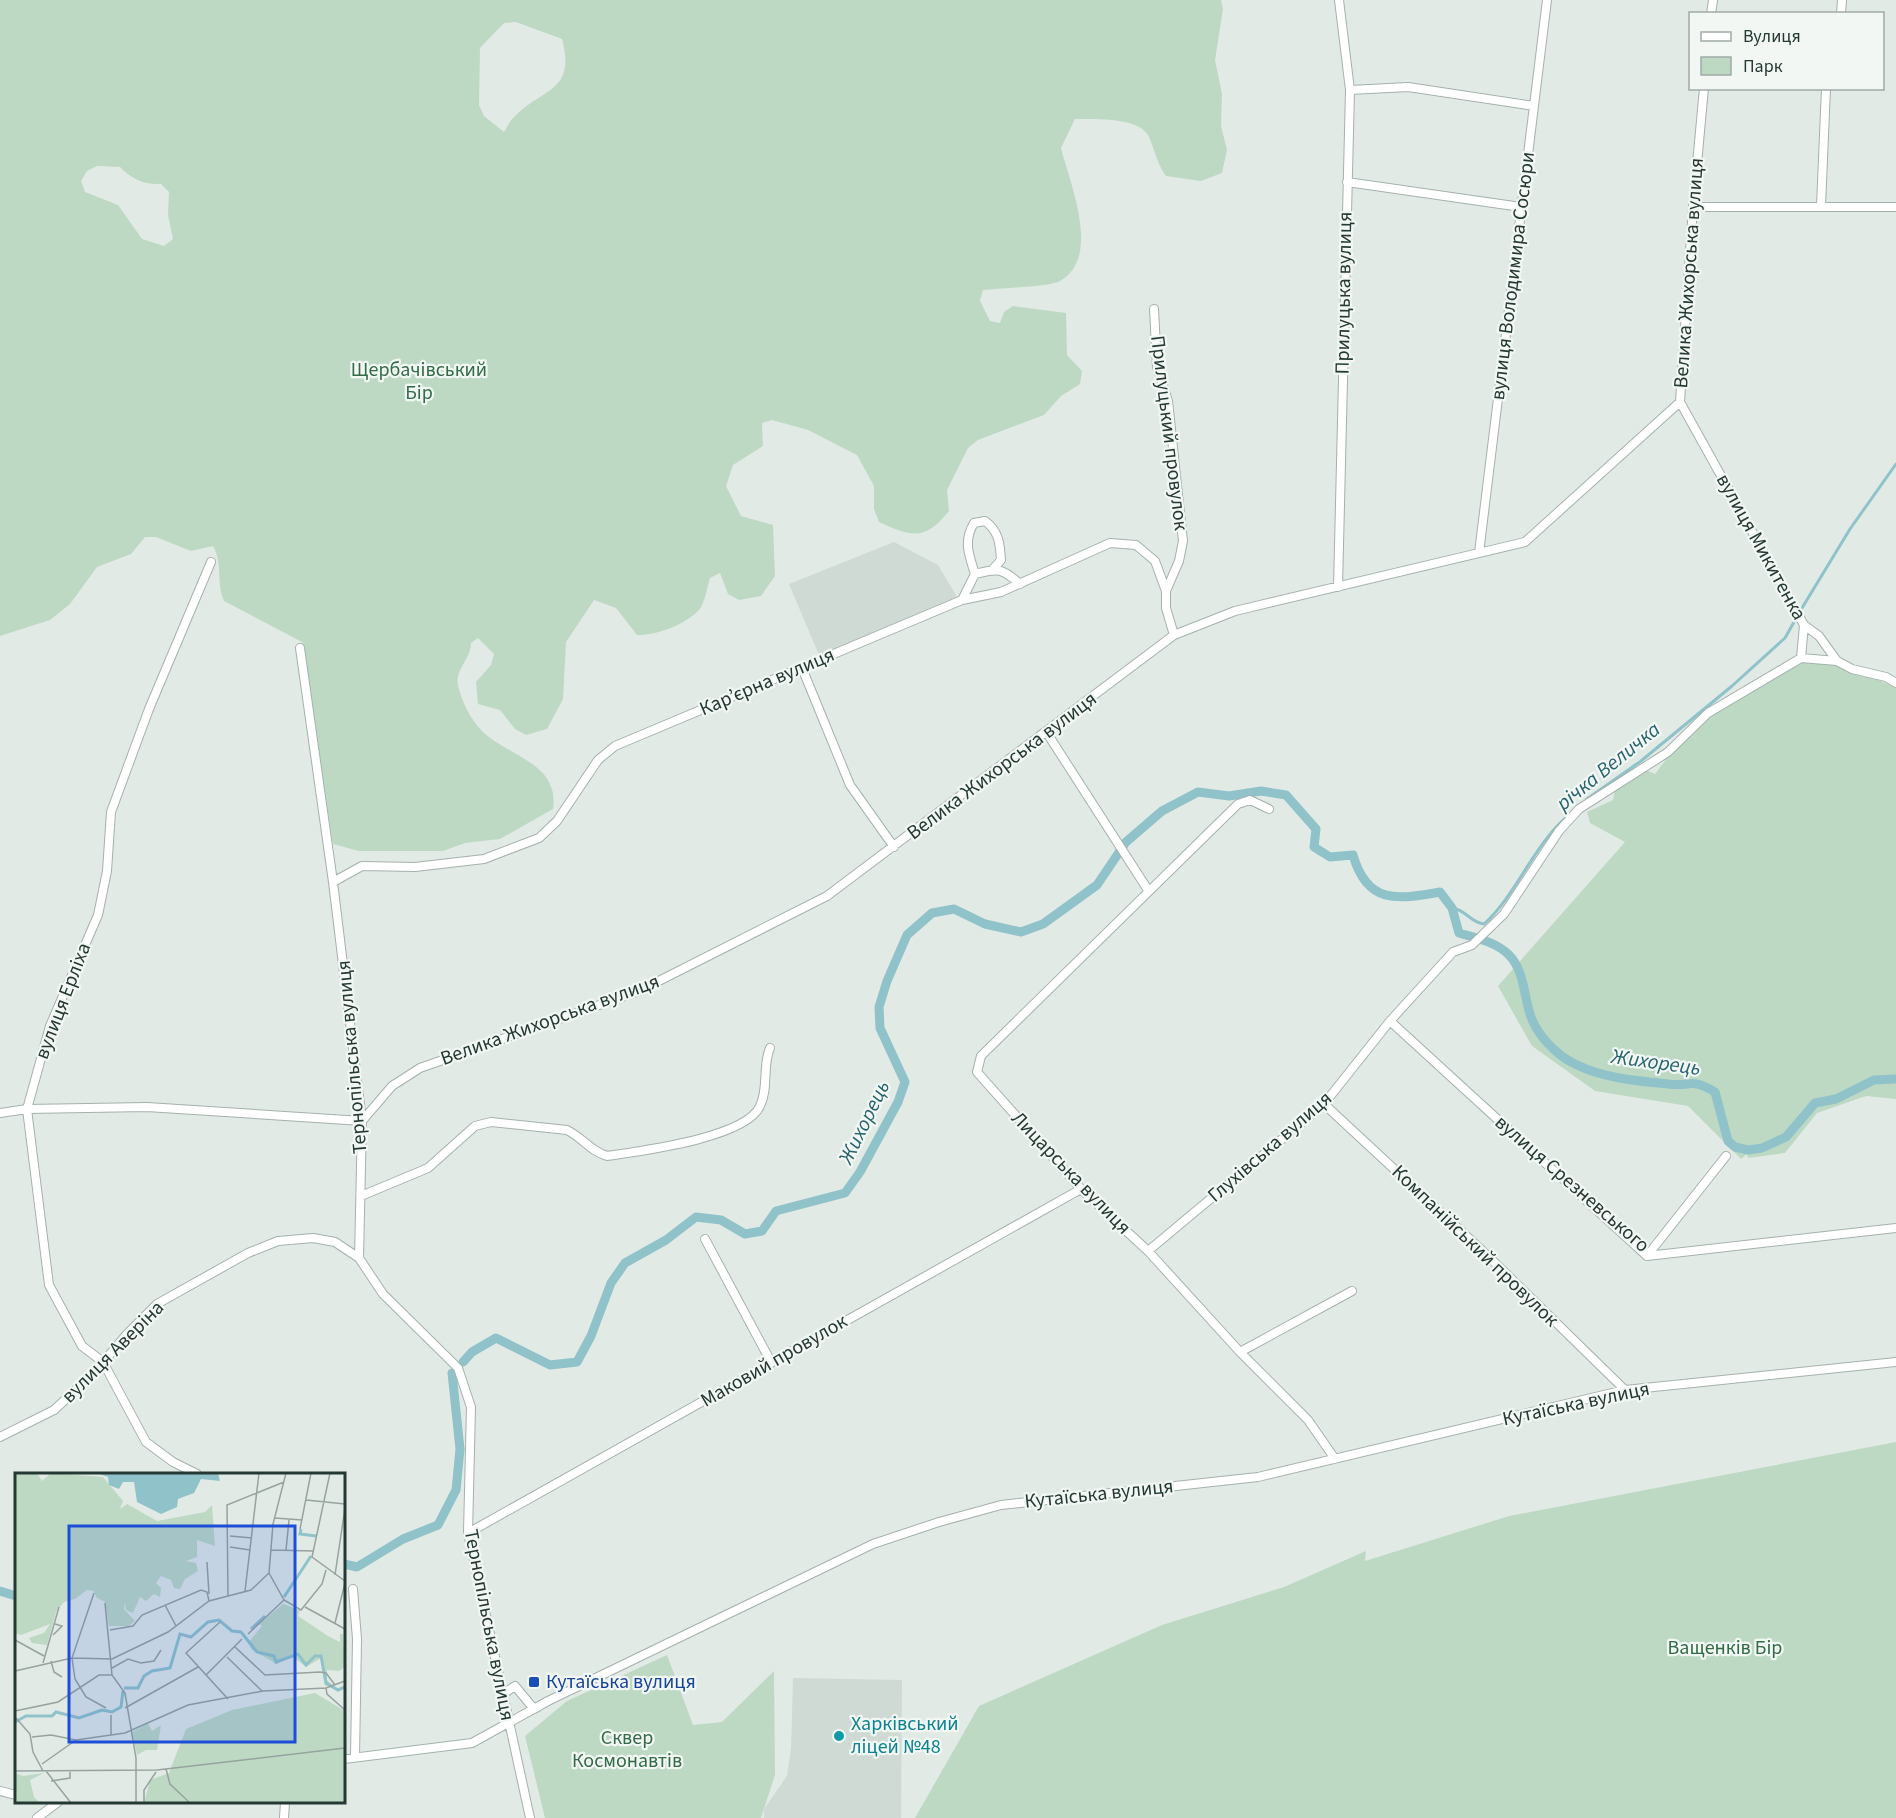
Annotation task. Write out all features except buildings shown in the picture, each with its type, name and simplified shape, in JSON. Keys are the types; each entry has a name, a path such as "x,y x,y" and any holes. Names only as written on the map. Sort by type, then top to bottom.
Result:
{"street":[{"name":"Прилуцька вулиця","path":"1338,587 1350,90 1339,0"},
{"name":"вулиця Володимира Сосюри","path":"1479,553 1547,0"},
{"path":"1350,90 1408,87 1534,106"},
{"name":"Велика Жихорська вулиця","path":"362,1121 392,1086 420,1068 639,991 827,896 1047,733 1174,635 1235,611 1525,542 1680,402 1693,207 1704,90"},
{"path":"1821,206 1826,90"},
{"path":"1347,182 1521,207"},
{"path":"1693,207 1896,207"},
{"name":"Прилуцький провулок","path":"1154,309 1157,367 1167,402 1183,541 1179,561 1166,591"},
{"name":"вулиця Микитенка","path":"1680,402 1804,625 1819,636 1837,661"},
{"path":"962,600 975,574 966,546 969,531 974,523 985,521 994,527 1000,542 1001,560 993,569"},
{"name":"Кар’єрна вулиця","path":"333,882 362,866 415,867 484,859 539,838 557,821 598,760 615,746 962,600 1001,592 1110,543 1136,545 1155,561 1166,591 1166,608 1174,635"},
{"name":"вулиця Ерліха","path":"195,1473 173,1462 146,1442 103,1362 82,1346 49,1285 27,1109 50,1026 98,915 106,871 111,812 149,709 211,562"},
{"path":"975,574 993,569 1004,570 1020,584"},
{"path":"1804,625 1801,658 1837,661 1852,669 1886,677 1896,682"},
{"name":"Тернопільська вулиця","path":"300,648 333,882 362,1121 359,1258 383,1294 458,1368 471,1407 468,1533 530,1818"},
{"name":"Глухівська вулиця","path":"1148,1251 1324,1104 1390,1021 1453,952 1472,945 1504,914 1559,831 1579,809 1668,752 1708,713 1801,658"},
{"path":"802,668 850,785 894,847"},
{"path":"1047,733 1148,890"},
{"name":"Лицарська вулиця","path":"1269,809 1262,803 1250,800 1238,804 981,1056 977,1072 1081,1189 1148,1251 1240,1352 1308,1420 1335,1459"},
{"name":"вулиця Срезневського","path":"1390,1021 1647,1256 1896,1228"},
{"path":"361,1196 428,1168 476,1126 491,1122 567,1130 578,1136 595,1153 607,1156 712,1137 736,1128 760,1109 764,1095 766,1057 770,1048"},
{"name":"Компанійський провулок","path":"1324,1104 1491,1259 1624,1390"},
{"path":"0,1113 27,1109 147,1107 362,1121"},
{"path":"1647,1256 1726,1156"},
{"name":"Маковий провулок","path":"468,1533 553,1488 771,1362 1081,1189"},
{"name":"вулиця Аверіна","path":"0,1437 54,1410 158,1304 248,1253 278,1241 313,1238 335,1242 359,1258"},
{"path":"705,1239 771,1362"},
{"path":"1240,1352 1290,1322 1352,1291"},
{"name":"Кутаїська вулиця","path":"345,1759 472,1743 542,1704 873,1544 939,1522 1001,1505 1258,1477 1624,1390 1896,1362"},
{"path":"353,1589 357,1639 355,1757"},
{"path":"502,1694 515,1686 534,1709 542,1704"},
{"path":"0,1791 15,1795"},
{"path":"37,1818 57,1803"}],"shaded area":[{"path":"894,542 938,565 957,597 819,655 789,584"},
{"path":"793,1678 902,1680 901,1818 764,1818 764,1809 787,1776 791,1748"}],"green space":[{"name":"Щербачівський Бір","path":"0,0 1221,0 1223,9 1215,60 1222,94 1221,126 1227,150 1222,173 1201,181 1166,176 1144,130 1116,120 1075,119 1061,148 1080,219 1079,255 1072,270 1060,281 1054,283 983,290 980,301 990,321 1000,323 1004,312 1013,306 1066,313 1067,355 1082,371 1080,384 1061,396 1044,415 978,440 968,448 947,490 949,511 940,521 925,532 917,533 900,531 879,522 874,509 874,486 857,455 808,430 772,420 762,423 763,446 733,465 726,486 741,516 773,525 775,576 761,596 739,600 728,594 720,573 710,578 703,603 693,615 670,628 637,635 616,608 594,600 566,642 563,699 547,729 526,735 515,729 500,710 478,704 476,682 491,665 494,654 478,638 471,643 469,654 458,679 459,691 466,709 481,730 540,770 548,780 553,793 553,809 500,839 465,843 443,851 359,851 333,844 302,642 224,601 220,587 218,559 213,546 191,551 156,537 145,537 131,554 97,567 70,604 50,620 0,636","holes":["516,22 562,39 565,69 561,79 554,87 525,107 514,117 504,132 484,116 479,105 480,48 504,23","97,166 120,167 139,180 161,184 169,192 168,215 173,239 164,246 142,239 118,205 85,192 81,181 87,171"]},
{"path":"1796,661 1837,661 1896,688 1896,1099 1866,1096 1817,1113 1785,1153 1748,1158 1747,1154 1741,1159 1688,1106 1595,1091 1532,1046 1498,986 1625,842 1590,823 1587,812 1613,800 1615,790 1646,770 1655,774 1673,750 1708,713"},
{"name":"Ващенків Бір","path":"1896,1442 1896,1818 915,1818 979,1706 1162,1625 1284,1587 1366,1551 1365,1561 1509,1516"},
{"name":"Сквер Космонавтів","path":"667,1655 693,1725 722,1722 774,1671 775,1775 761,1818 545,1818 525,1736 567,1701"}],"waterway":[{"name":"річка Величка","path":"1802,608 1850,529 1896,464"},
{"name":"річка Величка","path":"1587,799 1641,761 1732,686 1785,638 1794,622"},
{"name":"Жихорець","path":"463,1362 472,1352 496,1338 550,1365 577,1362 591,1336 611,1283 625,1263 666,1240 696,1217 721,1220 745,1234 762,1231 776,1211 845,1193 860,1172 898,1102 905,1082 880,1028 879,1007 887,981 907,935 932,913 954,909 985,924 1021,932 1043,924 1097,885 1126,842 1162,811 1198,792 1229,796 1261,791 1286,795 1316,829 1314,847 1330,857 1353,855 1366,883 1375,890 1397,897 1440,892 1452,908 1459,933 1498,947 1514,961 1521,976 1533,1022 1554,1049 1575,1064 1608,1076 1707,1087 1715,1092 1728,1141 1735,1147 1748,1150 1762,1148 1786,1137 1815,1103 1836,1099 1874,1080 1896,1079"},
{"name":"річка Величка","path":"1452,908 1484,924 1496,912 1545,841 1569,815"},
{"name":"Жихорець","path":"345,1564 357,1567 403,1539 438,1525 456,1490 460,1449 452,1373"},
{"name":"Жихорець","path":"0,1591 15,1596"}],"place":[{"name":"Кутаїська вулиця","path":"534,1682"},
{"name":"Харківський ліцей №48","path":"839,1736"}]}
